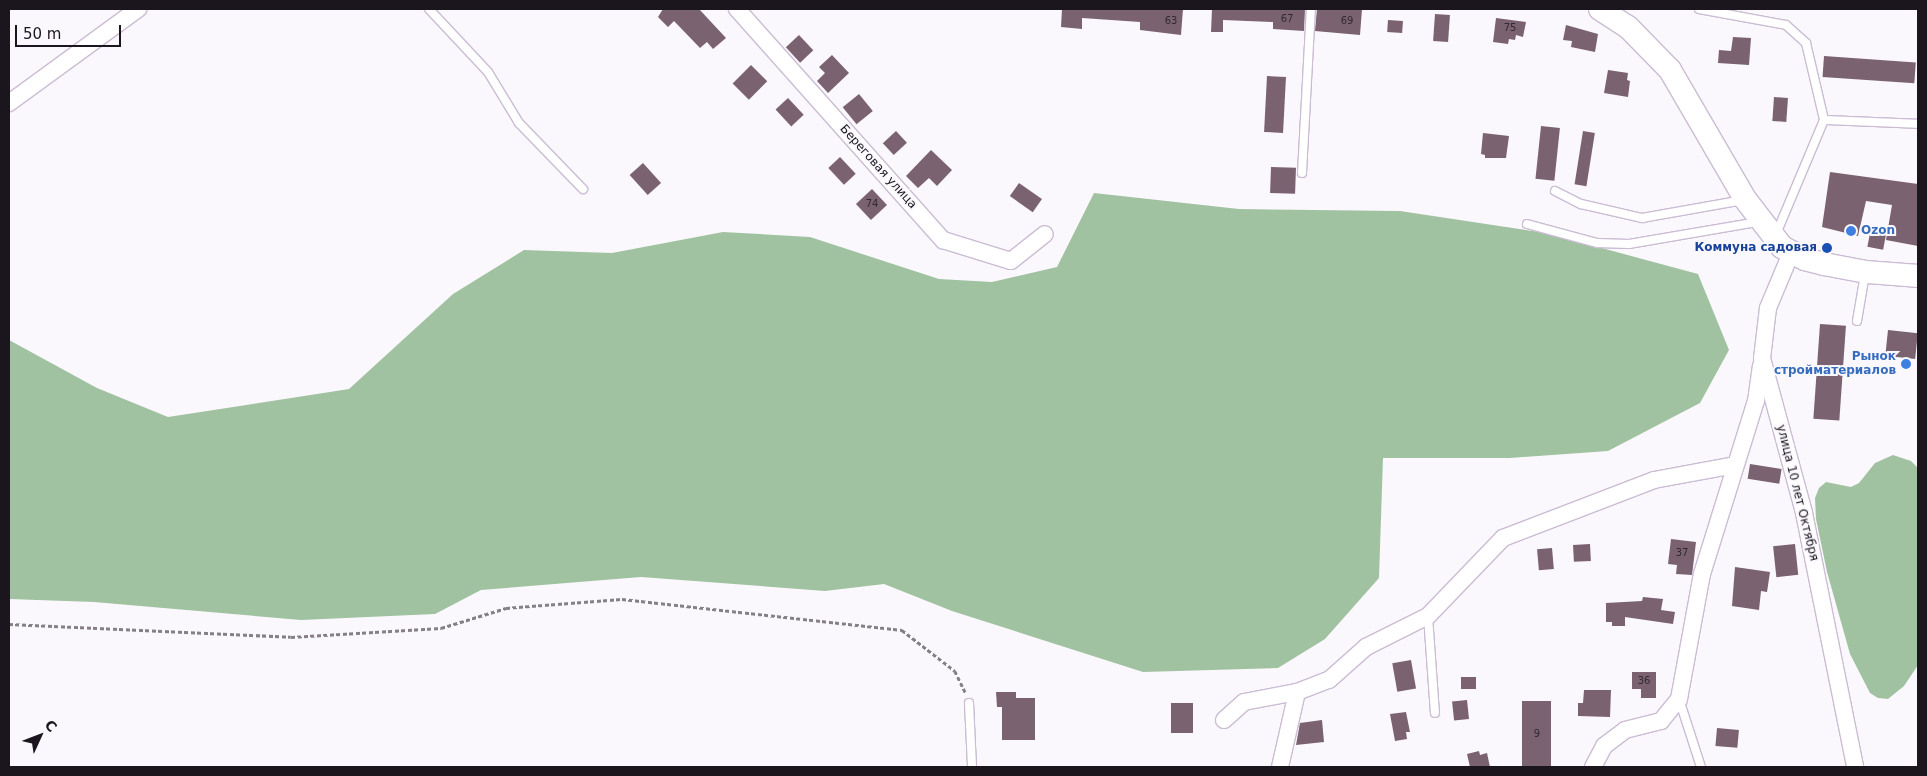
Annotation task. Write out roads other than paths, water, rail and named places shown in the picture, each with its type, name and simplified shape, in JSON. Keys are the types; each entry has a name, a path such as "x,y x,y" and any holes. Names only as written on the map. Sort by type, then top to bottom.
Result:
{"street":[{"path":"9,103 138,9"},
{"name":"Береговая улица","path":"737,9 943,240 1011,261 1045,234"},
{"path":"1600,9 1628,27 1653,50 1687,98 1760,221 1782,246 1815,262 1866,272 1918,276"},
{"name":"улица 10 лет Октября","path":"1782,246 1768,308 1762,358 1804,513 1855,767"},
{"path":"1593,767 1604,746 1625,730 1661,721 1679,699 1702,574 1756,402 1762,358"},
{"path":"1224,720 1244,702 1297,692 1329,680 1366,647 1428,616 1503,538 1654,480 1735,465"},
{"path":"1280,767 1297,692"}],"lane":[{"path":"429,9 488,72 519,123 583,189"},
{"path":"1302,173 1310,9"},
{"path":"1699,9 1786,25 1806,43 1824,120 1782,246"},
{"path":"1824,120 1918,124"},
{"path":"1555,192 1581,204 1642,218 1746,199"},
{"path":"1527,224 1596,243 1629,244 1760,221"},
{"path":"1857,321 1866,272"},
{"path":"1428,616 1435,713"},
{"path":"1679,699 1701,767"},
{"path":"969,703 972,767"}],"place":[{"name":"Ozon","path":"1851,231"},
{"name":"Коммуна садовая","path":"1827,248"},
{"name":"Рынок стройматериалов","path":"1906,364"}]}
